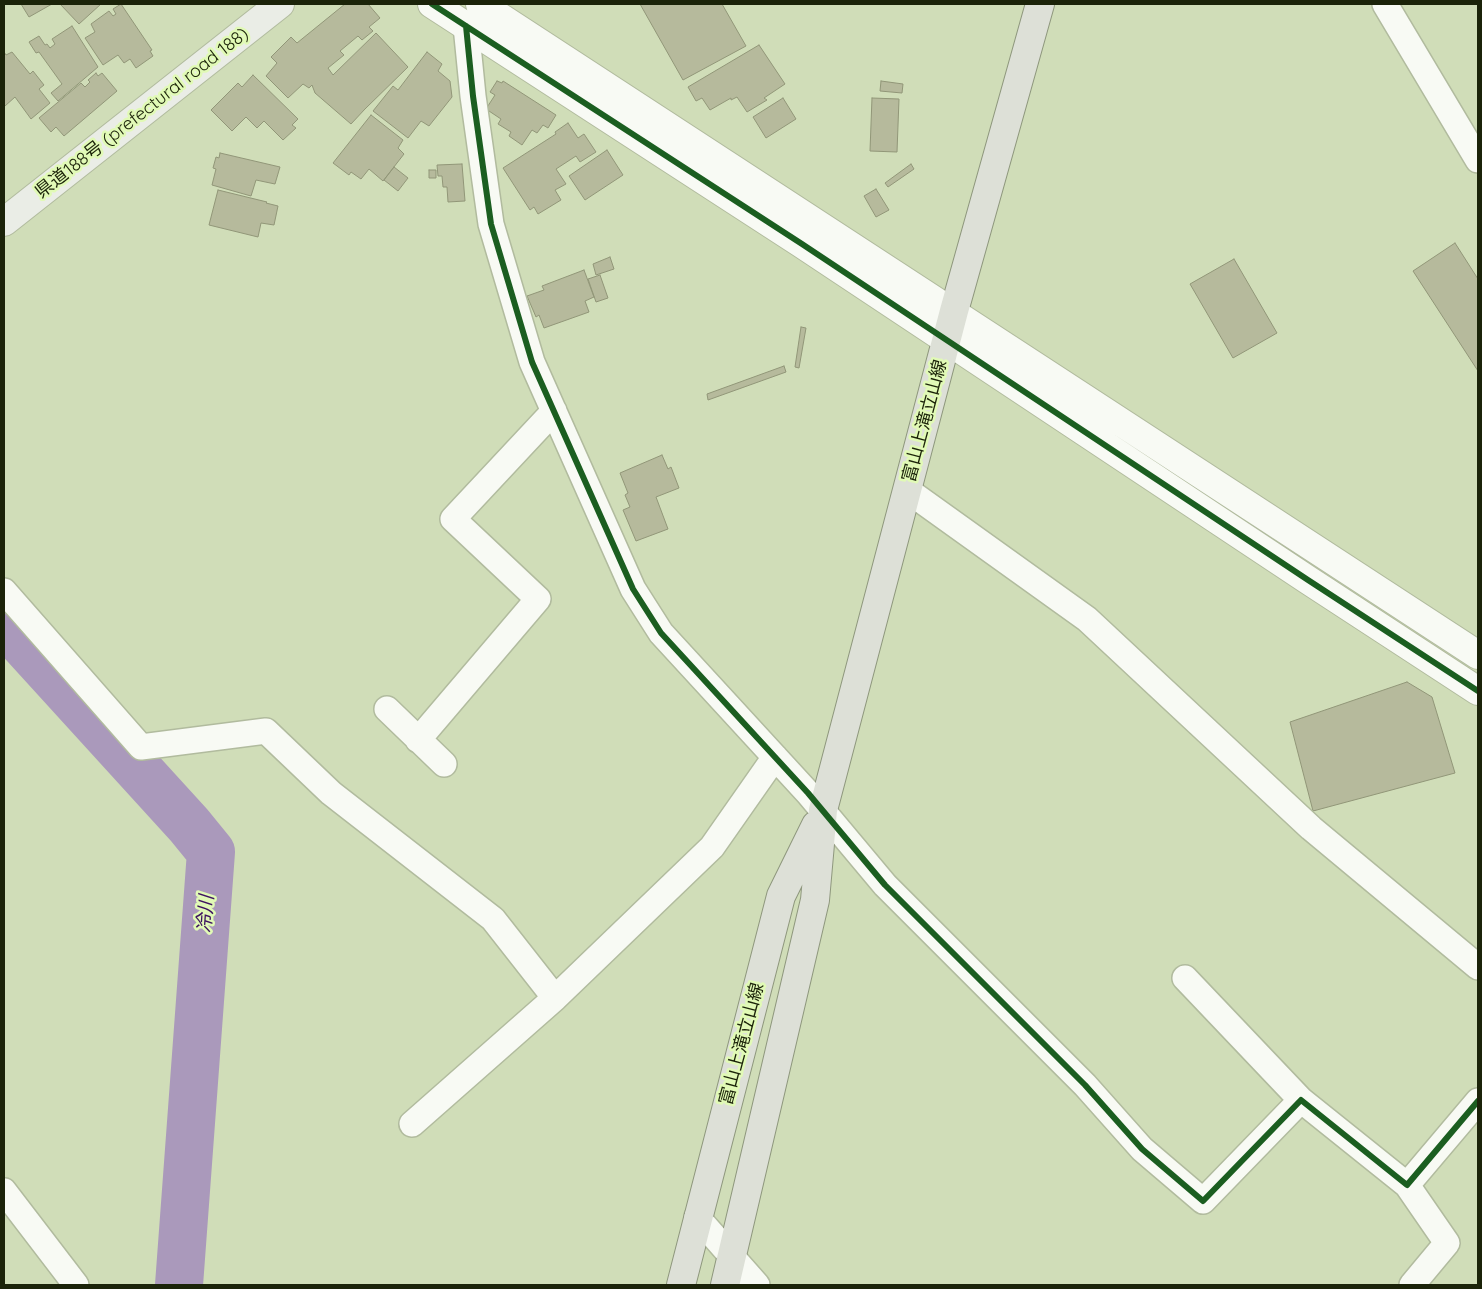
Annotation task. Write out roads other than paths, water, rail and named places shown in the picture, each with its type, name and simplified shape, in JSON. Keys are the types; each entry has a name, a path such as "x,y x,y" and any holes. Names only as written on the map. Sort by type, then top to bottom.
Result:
{"main road":[{"name":"県道188号 (prefectural road 188)","path":"4,222 280,4"},
{"name":"富山上滝立山線","path":"725,1285 815,900 823,810 954,311 1040,4"},
{"name":"富山上滝立山線","path":"681,1285 781,896 823,810"}],"street":[{"path":"432,4 473,15 954,311 1478,655"},
{"path":"1385,4 1478,160"},
{"path":"473,15 802,244 946,341 1478,691"},
{"path":"473,15 473,96 491,224 532,362 633,589 660,633 823,810 885,885 1085,1085 1142,1149 1203,1201 1300,1100"},
{"path":"418,740 538,599 454,519 554,412"},
{"path":"906,490 1087,619 1311,828 1478,967"},
{"path":"4,592 141,747 266,731 331,793 493,919 555,998"},
{"path":"386,709 444,764"},
{"path":"412,1124 555,998 712,847 775,757"},
{"path":"1184,978 1300,1100 1407,1185 1447,1242 1412,1285"},
{"path":"1407,1185 1478,1101"},
{"path":"4,1191 76,1285"},
{"path":"697,1217 757,1285"}],"waterway":[{"name":"冷川","path":"4,622 189,825 211,852 179,1285"}]}
